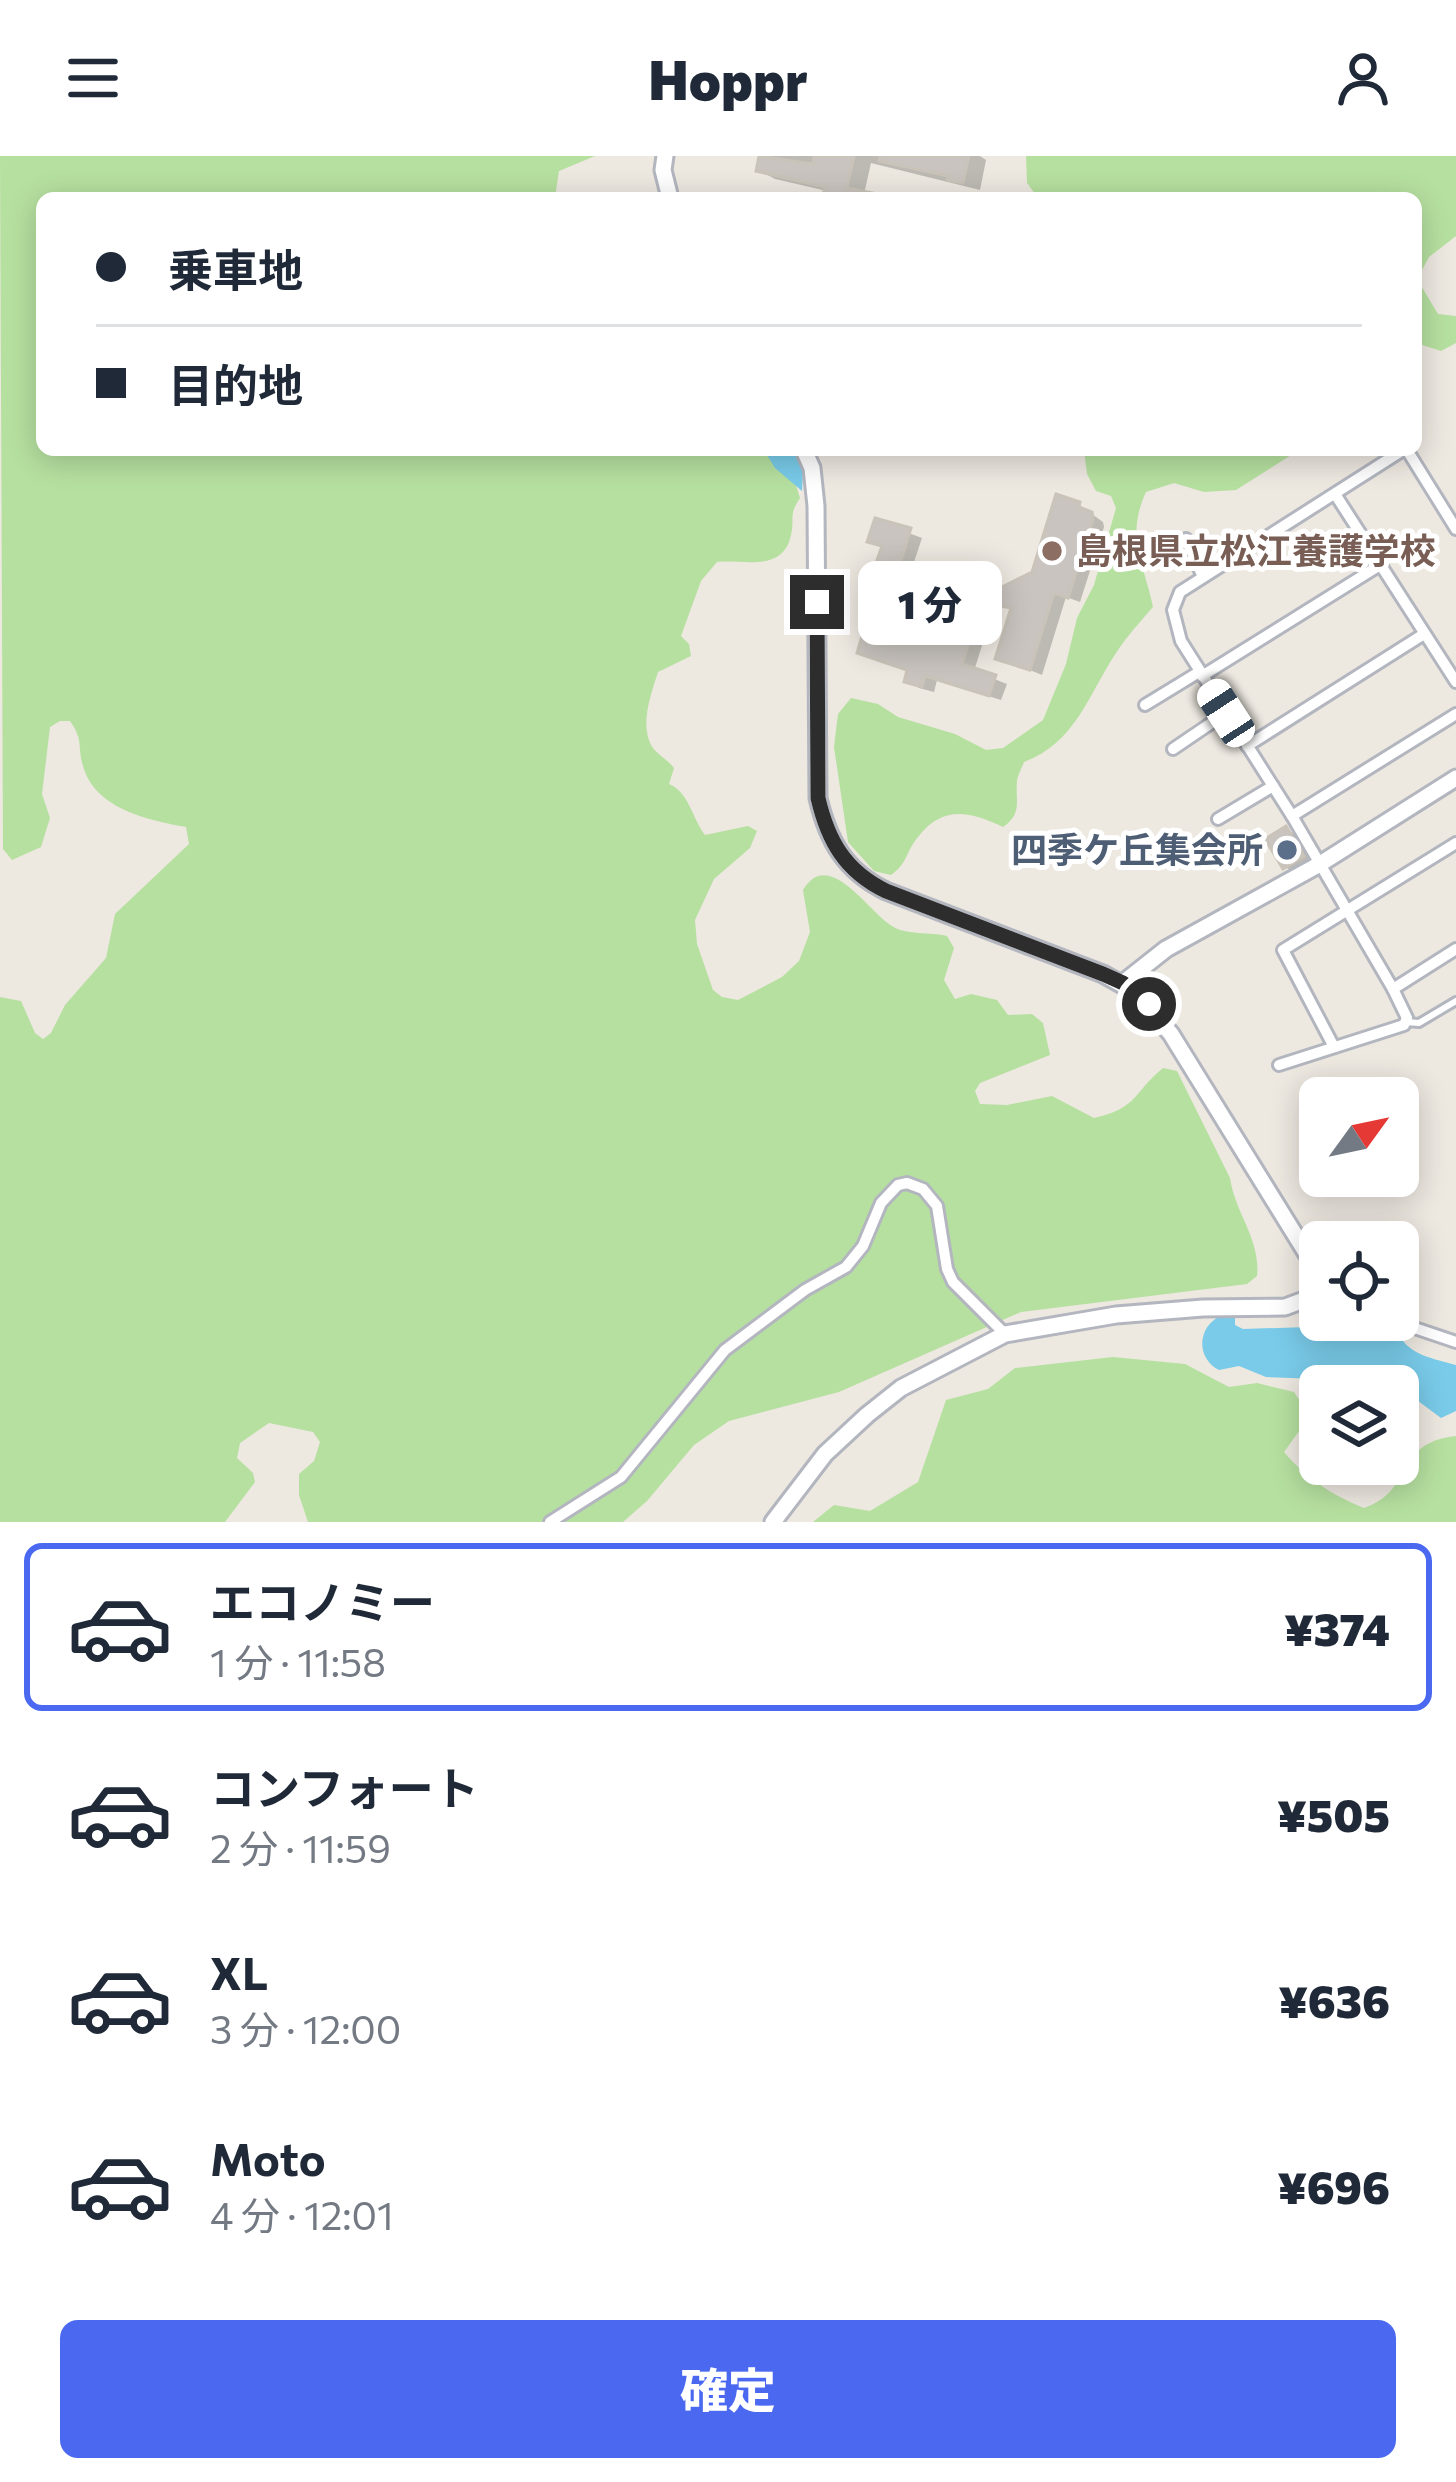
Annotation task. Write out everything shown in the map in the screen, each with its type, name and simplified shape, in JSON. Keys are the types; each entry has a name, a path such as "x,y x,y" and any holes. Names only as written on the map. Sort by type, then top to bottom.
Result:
{"street":[{"path":"664,156 668,192"},
{"path":"807,456 816,506 818,798 831,841 852,869 886,891 1123,983 1160,1016 1299,1241"},
{"path":"1279,1065 1406,1022 1349,910 1181,640 1173,603 1180,592 1395,456"},
{"path":"1409,456 1454,521"},
{"path":"1335,494 1456,682"},
{"path":"1186,539 1203,577"},
{"path":"1145,705 1380,565"},
{"path":"1247,746 1424,634"},
{"path":"1173,749 1226,713"},
{"path":"1292,816 1456,714"},
{"path":"1123,983 1166,949 1320,864 1456,778"},
{"path":"1217,819 1273,786"},
{"path":"1334,1047 1283,950 1456,843"},
{"path":"1393,989 1456,949"},
{"path":"550,1522 621,1477 725,1350 805,1289 846,1267 863,1246 881,1203 898,1185 923,1189 937,1206 953,1282 1005,1334"},
{"path":"773,1522 825,1454 867,1415 901,1388 1005,1334 1116,1316 1299,1303"},
{"path":"1419,1329 1456,1342"}],"lane":[{"path":"1406,1022 1419,1023 1456,1001"}],"green space":[{"path":"0,156 595,156 559,171 556,192 36,192 36,456 778,456 793,476 800,498 787,547 771,559 717,562 701,581 681,636 691,656 658,672 647,718 651,745 674,768 669,784 686,799 705,835 748,826 757,831 750,848 714,879 695,920 697,944 713,990 738,1000 782,977 799,961 810,932 803,890 824,875 848,886 897,929 947,936 954,948 944,980 955,999 971,994 997,1000 1008,1015 1032,1014 1043,1023 1050,1055 980,1083 975,1091 980,1104 1007,1105 1052,1096 1094,1118 1128,1104 1163,1068 1177,1071 1230,1178 1252,1238 1257,1276 1247,1284 1021,1312 839,1392 729,1421 694,1445 623,1522 563,1522 562,1511 542,1522 308,1522 299,1495 299,1474 314,1461 320,1442 313,1432 269,1423 240,1443 237,1458 253,1473 255,1482 225,1522 0,1522 0,997 21,1001 35,1033 43,1039 51,1033 65,1005 106,958 115,914 189,844 186,827 140,816 99,793 83,766 74,728 70,721 60,721 50,727 42,794 50,818 41,847 12,860 3,849"},
{"path":"1026,156 1456,156 1456,236 1429,257 1422,270 1422,192 1034,192 1027,183"},
{"path":"1422,287 1438,314 1456,316 1456,343 1441,351 1422,345"},
{"path":"1085,456 1290,456 1236,490 1204,492 1174,483 1146,492 1137,537 1153,607 1120,647 1068,730 1024,762 1013,817 1003,827 969,815 937,819 891,875 874,871 848,842 834,747 838,714 851,698 878,704 898,717 955,734 986,750 1003,748 1043,720 1066,664 1077,618 1094,585 1116,508 1111,496 1096,491"},
{"path":"1113,1357 1185,1364 1229,1387 1257,1383 1294,1392 1299,1400 1299,1431 1284,1452 1299,1467 1299,1485 1321,1485 1364,1508 1394,1485 1419,1485 1419,1451 1436,1440 1456,1436 1456,1522 813,1522 834,1505 870,1511 918,1482 946,1400 988,1389 1015,1368"}],"water":[{"path":"768,456 797,456 802,491"},
{"path":"1235,1317 1235,1325 1243,1329 1299,1327 1299,1341 1403,1341 1415,1351 1456,1365 1456,1411 1441,1418 1419,1402 1419,1365 1299,1365 1299,1378 1266,1377 1239,1366 1219,1370 1203,1351 1204,1335 1212,1321"}],"building":[{"path":"759,156 813,164 814,156 854,156 847,188 867,192 824,192 825,187 756,171"},
{"path":"880,156 969,156 963,183 879,161"},
{"path":"1056,494 1080,502 1079,507 1092,512 1093,519 1068,598 1054,593 1030,670 995,659 1011,608 997,605 1002,587 1032,572"},
{"name":"島根県立松江養護学校","path":"875,518 911,528 899,567 992,596 985,618 978,616 962,664 996,675 989,696 925,676 922,687 904,682 907,670 857,653 878,583 870,580 882,546 867,542"},
{"name":"四季ケ丘集会所","path":"1286,826 1304,856 1283,869 1265,839"}],"place":[{"name":"島根県立松江養護学校","path":"1052,551"},
{"name":"四季ケ丘集会所","path":"1287,850"}],"route":[{"path":"817,602 818,798 831,841 841,856 871,884 1103,974 1149,1004"}]}
